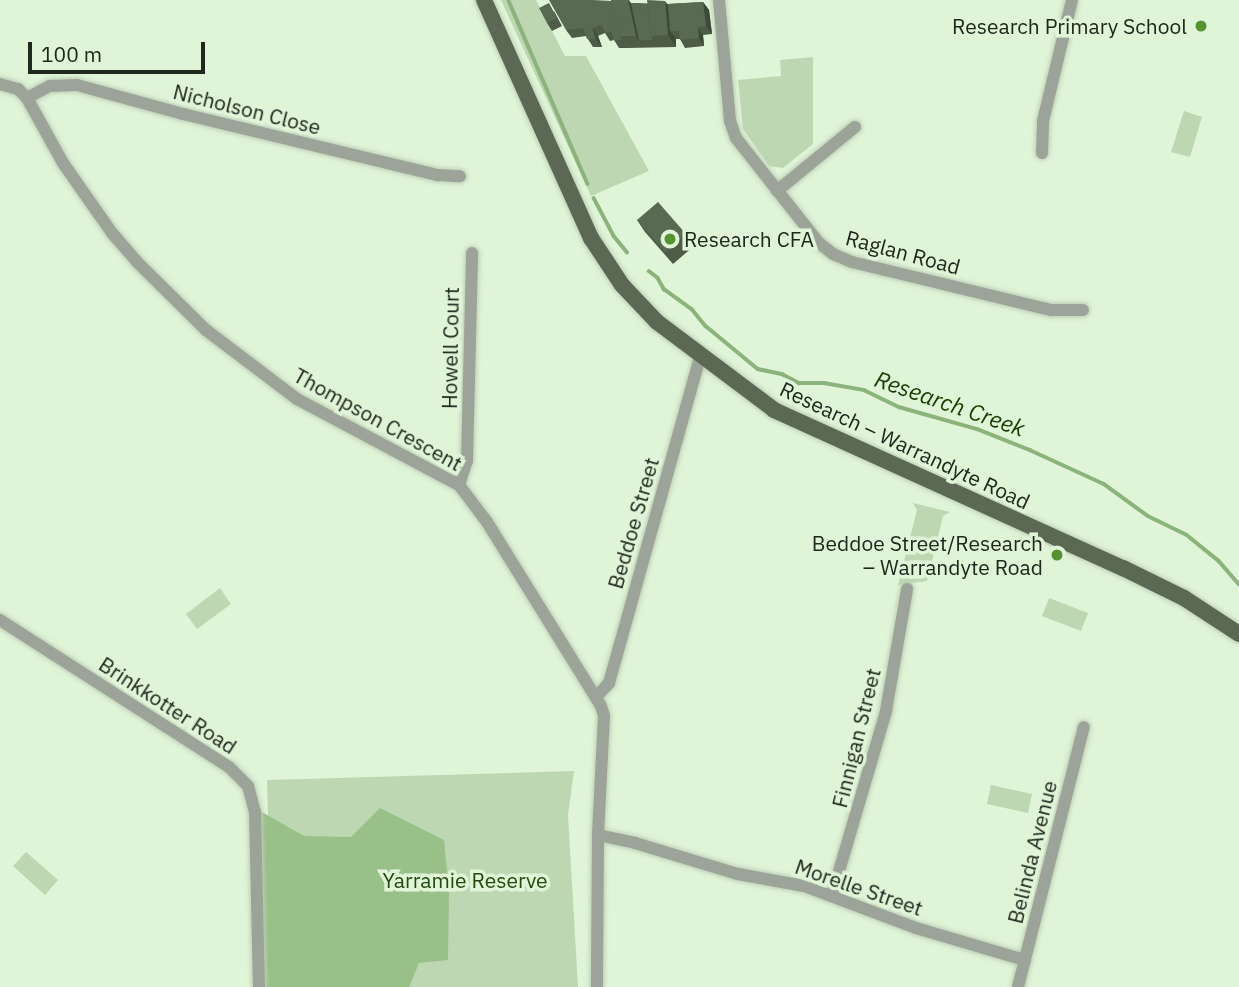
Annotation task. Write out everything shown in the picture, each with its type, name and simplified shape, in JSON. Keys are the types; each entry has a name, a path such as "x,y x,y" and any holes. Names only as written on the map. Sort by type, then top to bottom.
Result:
{"main road":[{"name":"Research – Warrandyte Road","path":"487,4 591,238 622,285 657,322 700,357 774,410 1123,568 1184,598 1239,634"}],"street":[{"name":"Raglan Road","path":"719,0 730,121 744,151 819,243 833,254 852,262 1051,310 1083,310"},
{"path":"1042,153 1043,121 1072,0"},
{"path":"0,84 18,89 27,98"},
{"name":"Nicholson Close","path":"27,98 50,86 77,85 438,175 460,176"},
{"name":"Thompson Crescent","path":"27,98 63,163 113,233 136,261 206,330 297,399 378,439 460,485 487,522 597,696 604,716 598,835 597,987"},
{"path":"777,191 855,127"},
{"name":"Howell Court","path":"460,485 467,461 472,253"},
{"name":"Beddoe Street","path":"597,696 609,683 700,357"},
{"name":"Finnigan Street","path":"832,895 886,711 907,589"},
{"name":"Brinkkotter Road","path":"0,620 229,767 248,786 255,811 259,987"},
{"name":"Belinda Avenue","path":"1018,987 1084,727"},
{"name":"Morelle Street","path":"598,835 832,895 916,928 1025,960"}],"green space":[{"path":"501,0 536,0 565,56 586,56 649,171 591,196"},
{"path":"813,57 813,144 783,168 769,166 743,129 738,80 781,76 780,60"},
{"path":"1184,111 1202,117 1190,157 1171,152"},
{"path":"913,503 950,512 943,516 927,581 898,585 917,510"},
{"path":"220,588 231,604 197,629 186,614"},
{"path":"1049,598 1088,613 1081,631 1042,616"},
{"name":"Yarramie Reserve","path":"574,771 568,815 578,987 273,987 267,780"},
{"path":"991,785 1032,794 1028,813 987,804"},
{"path":"380,808 444,840 449,893 448,960 419,963 409,987 264,987 260,811 304,836 351,837"},
{"path":"26,852 58,880 45,895 13,866"}],"building":[{"path":"549,0 611,1 622,40 613,40 612,31 605,33 602,25 592,28 596,39 587,39 583,28 566,30"},
{"path":"611,0 628,0 636,36 619,36"},
{"path":"647,0 665,1 668,35 651,36"},
{"path":"703,2 706,26 698,27 699,38 680,40 679,31 670,31 668,4"},
{"path":"549,3 557,18 547,23 539,8"},
{"path":"631,3 647,4 653,40 639,40"},
{"name":"Research CFA","path":"658,202 686,234 665,252 637,220"}],"waterway":[{"name":"Research Creek","path":"509,1 588,184"},
{"name":"Research Creek","path":"594,198 614,236 627,252"},
{"name":"Research Creek","path":"649,271 658,278 664,289 692,309 706,326 758,369 782,374 799,383 824,383 864,390 899,407 977,429 1030,450 1104,484 1148,516 1187,535 1219,561 1239,584"}],"place":[{"name":"Research Primary School","path":"1201,26"},
{"name":"Research CFA","path":"670,239"},
{"name":"Beddoe Street/Research – Warrandyte Road","path":"1057,555"}]}
